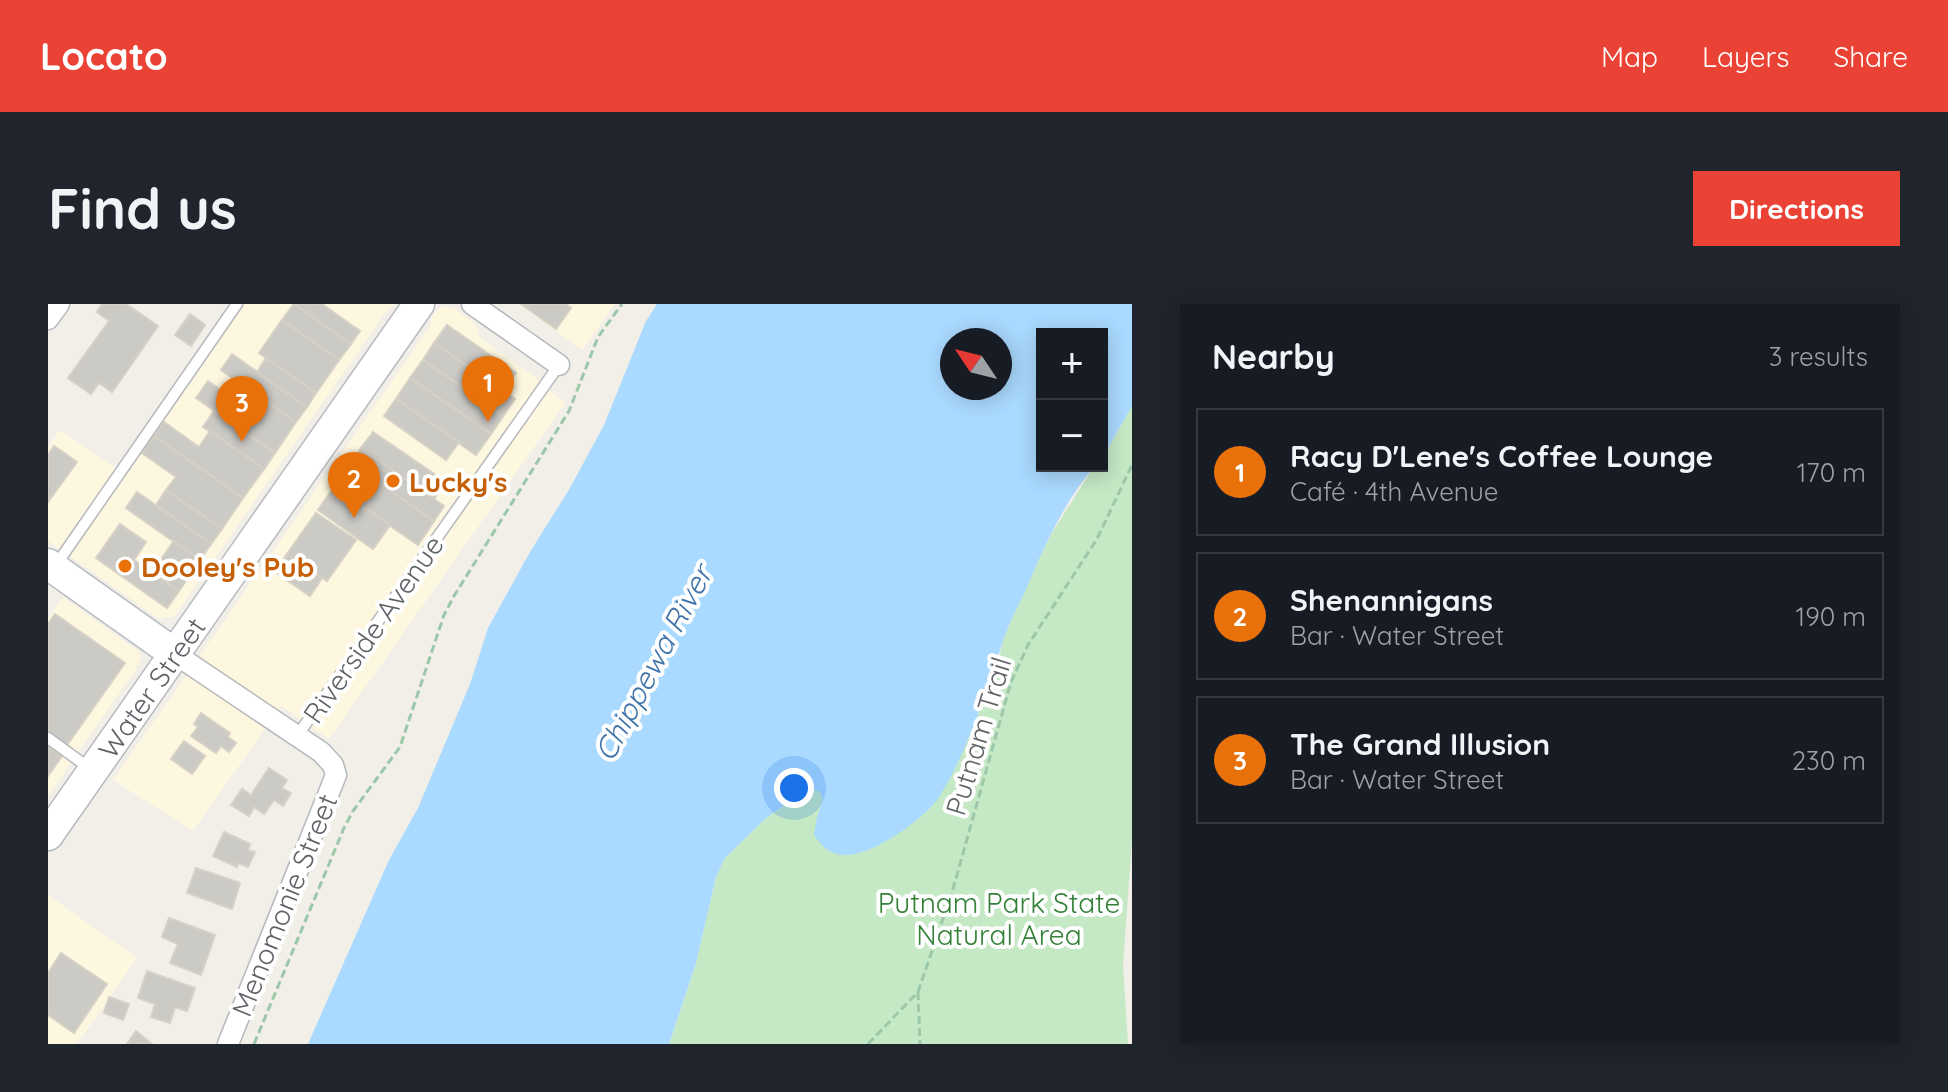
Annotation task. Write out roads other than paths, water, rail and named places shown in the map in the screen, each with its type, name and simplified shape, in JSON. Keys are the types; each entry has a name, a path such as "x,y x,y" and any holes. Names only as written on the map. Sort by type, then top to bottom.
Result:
{"main road":[{"name":"Water Street","path":"48,835 419,304"},
{"path":"51,566 175,654"}],"street":[{"path":"48,319 59,304"},
{"path":"472,304 559,365"},
{"path":"175,654 297,736"},
{"name":"Menomonie Street","path":"228,1044 336,775 333,765 321,752 297,736"}],"lane":[{"path":"51,566 237,304"},
{"name":"Riverside Avenue","path":"297,736 559,365"},
{"path":"48,738 93,771"}],"water":[{"name":"Chippewa River","path":"657,304 1132,304 1132,406 1108,448 1108,328 1036,328 1036,472 1090,472 1063,511 1046,544 1008,627 976,720 939,797 921,816 893,837 849,855 830,851 814,835 823,799 820,792 812,789 803,792 765,819 725,858 716,877 696,963 669,1044 308,1044 389,860 418,808 470,684 488,628 604,425 646,321"}],"place":[{"name":"Racy D'Lene's Coffee Lounge","path":"488,422"},
{"name":"The Grand Illusion","path":"242,442"},
{"name":"Lucky's","path":"393,481"},
{"name":"Shenannigans","path":"354,518"},
{"name":"Dooley's Pub","path":"125,566"}],"park label":[{"name":"Putnam Park State Natural Area","path":"999,918"}]}
